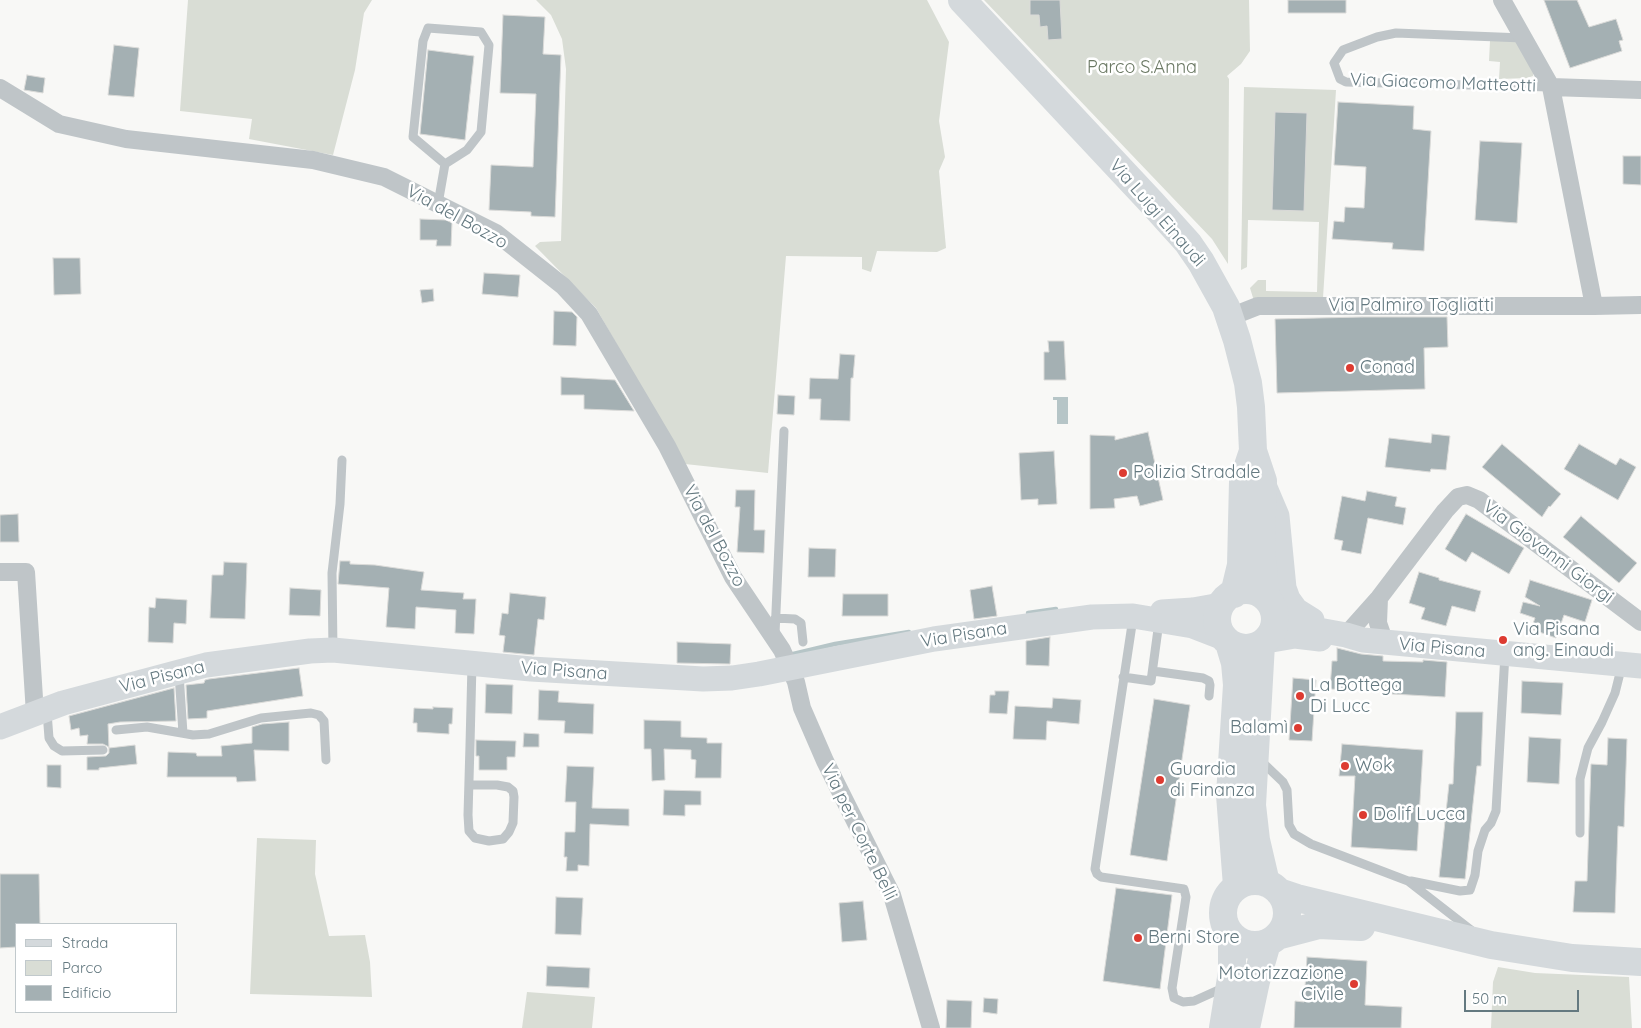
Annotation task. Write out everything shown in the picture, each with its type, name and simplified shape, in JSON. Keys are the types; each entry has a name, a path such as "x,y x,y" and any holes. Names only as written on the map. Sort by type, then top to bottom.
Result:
{"main road":[{"name":"Via Luigi Einaudi","path":"962,0 1188,243 1215,286 1230,317 1248,383 1253,451 1243,481 1242,556 1228,599"},
{"path":"1253,451 1277,516 1284,588 1288,599 1296,610 1308,618 1365,639"},
{"path":"1246,1028 1256,981 1272,940 1283,929 1286,914 1284,900 1273,887 1256,840 1253,817 1254,755 1264,642 1273,629 1274,617 1261,550 1263,481"},
{"name":"Via Pisana","path":"0,727 62,702 206,665 333,643 472,664 703,679 732,678 784,654 829,659 934,639 1092,617 1133,616 1228,599 1249,590 1258,592 1270,603 1304,626 1365,639 1631,665"},
{"path":"1228,599 1218,617 1220,630 1227,640 1236,671 1230,795 1237,886"},
{"name":"Via Pisana","path":"1133,616 1159,622 1193,626 1248,647 1295,636 1341,640 1365,639"},
{"path":"1159,622 1203,641 1213,649 1226,671 1235,706"},
{"path":"1449,936 1348,925 1319,925 1257,945 1248,944 1240,942 1232,936 1224,924 1222,909 1228,895 1237,886 1252,881 1273,887 1297,898 1491,945 1572,958 1641,962"},
{"path":"1223,1028 1233,960 1232,936"}],"street":[{"name":"Via Giacomo Matteotti","path":"1502,0 1551,87 1641,90"},
{"path":"1551,87 1594,306"},
{"name":"Via del Bozzo","path":"0,88 59,124 126,139 313,160 384,177 496,234 563,286 589,314 666,446 733,577 784,654"},
{"name":"Via Palmiro Togliatti","path":"1230,317 1258,306 1641,305"},
{"name":"Via Giovanni Giorgi","path":"1365,639 1379,598 1445,511 1458,497 1467,495 1480,500 1641,622"},
{"path":"0,572 26,572 41,711"},
{"path":"1365,639 1378,623 1379,598"},
{"name":"Via per Corte Belli","path":"784,654 802,708 825,762 892,895 931,1028"}],"lane":[{"path":"428,28 481,32 489,45 481,132 467,150 444,164 414,137 423,41 428,28"},
{"name":"Via Giacomo Matteotti","path":"1523,38 1396,33 1377,37 1343,50 1334,63 1340,79 1346,82 1551,87"},
{"path":"438,204 444,164"},
{"path":"784,431 775,618 784,654"},
{"path":"333,643 332,574 340,504 342,460"},
{"path":"1133,616 1095,869 1101,877 1184,890 1186,897 1172,988 1174,998 1184,1002 1194,1001 1230,984"},
{"path":"775,618 794,619 801,623 803,642"},
{"path":"1123,678 1151,681 1159,622"},
{"path":"1254,755 1277,776 1288,790 1289,825 1294,834 1311,844 1408,881 1460,891 1470,890 1484,830 1496,812 1505,654"},
{"path":"469,784 497,785 508,788 512,792 514,797 513,823 503,839 489,841 475,838 469,831 469,784 472,664"},
{"path":"1580,833 1580,779 1588,748 1631,665"},
{"path":"1153,671 1203,678 1209,681 1209,696"},
{"path":"179,672 183,734"},
{"path":"41,711 49,738 54,746 62,751 103,750"},
{"path":"116,730 147,727 183,734 209,734 261,718 311,713 319,715 324,721 326,760"},
{"path":"1408,881 1491,945"}],"green space":[{"path":"188,0 372,0 364,13 355,70 333,155 249,139 252,119 180,111"},
{"path":"536,0 927,0 949,42 939,121 945,157 939,171 946,248 937,252 877,251 871,272 862,269 862,257 786,256 768,473 685,464 596,308 535,246 540,242 561,241 566,69 562,39 551,15"},
{"name":"Parco S.Anna","path":"984,0 1249,0 1250,51 1241,64 1227,76 1229,79 1228,264 1212,239"},
{"path":"1490,41 1520,41 1534,72 1533,76 1499,79 1500,62 1489,61"},
{"path":"1244,87 1336,90 1323,298 1254,301 1250,288 1258,280 1266,280 1266,291 1317,292 1319,222 1248,220 1247,267 1241,270"},
{"path":"257,838 316,840 315,874 329,936 365,935 370,962 372,997 250,994"},
{"path":"1498,967 1535,973 1629,977 1632,1028 1491,1028 1493,982"},
{"path":"527,992 595,997 592,1028 522,1028"}],"shaded area":[{"path":"1053,397 1068,397 1068,424 1057,424 1057,400 1053,400"}],"building":[{"path":"1030,0 1060,0 1062,39 1048,40 1047,26 1040,27 1039,15 1030,15"},
{"path":"1288,0 1346,0 1346,13 1288,13"},
{"path":"1544,0 1577,0 1589,27 1616,19 1623,40 1619,41 1622,51 1570,68"},
{"path":"503,15 545,17 543,54 561,55 555,217 531,216 531,212 489,210 491,165 533,167 536,94 500,93"},
{"path":"114,45 139,48 134,97 108,95"},
{"path":"428,50 474,56 465,140 420,134"},
{"path":"27,75 45,78 43,93 24,90"},
{"path":"1338,102 1414,106 1413,129 1431,131 1424,251 1392,249 1393,243 1332,239 1334,221 1344,222 1345,207 1364,208 1366,167 1334,165"},
{"path":"1275,112 1307,113 1304,211 1272,210"},
{"path":"1480,141 1522,143 1517,223 1475,220"},
{"path":"1623,156 1641,156 1641,185 1623,184"},
{"path":"420,219 446,220 452,223 451,246 436,246 437,240 420,240"},
{"path":"53,258 80,258 81,294 54,295"},
{"path":"484,273 520,275 518,297 482,294"},
{"path":"433,289 434,301 422,303 420,290"},
{"path":"554,311 572,312 577,317 576,346 553,345"},
{"name":"Conad","path":"1447,317 1448,347 1424,348 1425,389 1277,393 1275,319"},
{"path":"1048,341 1064,341 1066,380 1044,380 1044,352 1049,352"},
{"path":"840,354 855,355 853,378 851,378 850,421 820,420 821,399 809,399 810,378 838,379"},
{"path":"561,377 615,380 634,411 584,409 584,395 561,395"},
{"path":"778,395 795,396 794,415 777,414"},
{"name":"Polizia Stradale","path":"1148,432 1163,500 1140,506 1137,496 1114,499 1115,508 1090,509 1090,435 1115,436 1115,440"},
{"path":"1432,434 1450,436 1446,470 1431,469 1430,472 1385,467 1389,438 1431,443"},
{"path":"1502,444 1561,494 1549,506 1542,517 1482,467"},
{"path":"1579,444 1616,465 1620,458 1636,467 1618,500 1564,469"},
{"path":"1054,451 1057,504 1038,505 1038,499 1021,500 1019,453"},
{"path":"736,490 755,490 754,530 765,530 764,553 737,552 740,507 735,507"},
{"path":"1367,491 1397,497 1395,506 1406,508 1403,525 1368,518 1361,554 1341,550 1343,541 1334,539 1342,496 1365,501"},
{"path":"18,514 19,542 0,542 0,515"},
{"path":"1466,514 1524,548 1509,574 1472,552 1466,562 1445,549"},
{"path":"1581,516 1637,563 1619,583 1563,537"},
{"path":"809,548 836,549 835,577 808,577"},
{"path":"340,561 350,561 350,564 375,565 424,572 421,590 464,593 463,599 476,599 474,634 455,633 456,610 416,607 415,629 386,627 389,588 338,584"},
{"path":"224,562 247,563 245,619 210,618 212,575 223,575"},
{"path":"1419,572 1439,578 1439,580 1481,591 1475,612 1452,606 1446,626 1421,619 1425,608 1409,603"},
{"path":"1530,580 1592,600 1585,622 1564,615 1556,638 1531,629 1535,618 1520,613 1523,602 1540,606 1525,597"},
{"path":"992,586 997,616 974,619 970,590"},
{"path":"290,588 321,590 320,616 289,615"},
{"path":"510,593 546,597 544,620 538,619 534,655 503,652 505,636 499,635 502,613 508,614"},
{"path":"843,594 888,594 888,616 842,616"},
{"path":"156,598 187,600 186,624 174,623 173,643 148,642 149,607 155,608"},
{"path":"1050,637 1049,666 1026,665 1026,641"},
{"path":"677,642 731,644 730,664 677,663"},
{"path":"1337,648 1361,654 1383,656 1383,661 1423,662 1423,660 1447,662 1445,697 1392,694 1392,686 1348,684 1347,690 1330,689 1332,661 1337,661"},
{"path":"299,668 303,696 207,711 207,718 188,719 186,685 204,683 205,680 209,679"},
{"path":"1293,678 1316,680 1312,741 1289,740"},
{"path":"1522,681 1563,683 1561,715 1521,713"},
{"path":"486,684 513,685 512,714 485,713"},
{"path":"174,688 176,721 108,724 109,747 103,744 87,744 88,735 80,736 79,728 71,730 69,716"},
{"path":"539,690 559,691 558,702 594,704 593,734 564,733 565,721 538,720"},
{"path":"995,691 1009,691 1007,714 989,713 990,695 995,695"},
{"path":"1053,698 1081,700 1079,724 1047,721 1046,740 1013,739 1015,706 1052,708"},
{"name":"Guardia di Finanza","path":"1154,699 1190,705 1167,861 1130,855"},
{"path":"433,707 453,708 452,724 449,724 449,734 417,732 417,723 413,723 414,708 433,709"},
{"path":"1456,712 1483,712 1481,766 1477,766 1465,879 1439,877 1449,784 1453,784"},
{"path":"644,720 681,721 681,737 707,738 707,743 722,743 721,778 695,778 696,760 691,759 691,750 664,749 665,780 652,781 651,749 644,749"},
{"path":"289,722 289,751 254,750 256,781 237,782 236,777 167,777 168,752 196,753 197,756 222,756 221,746 252,743 252,727 262,724"},
{"path":"524,733 539,734 539,747 523,747"},
{"path":"1529,737 1561,739 1559,784 1527,782"},
{"path":"1608,738 1627,739 1624,827 1618,826 1615,913 1573,912 1575,881 1587,881 1591,764 1607,765"},
{"path":"476,740 516,741 515,757 507,757 507,770 479,770 479,756 476,756"},
{"path":"1342,744 1423,750 1417,851 1351,847 1355,776 1339,776"},
{"path":"135,745 137,764 87,770 87,757 106,756 109,753 109,748"},
{"path":"47,765 61,765 61,788 47,787"},
{"path":"567,766 594,767 592,808 629,809 629,826 590,824 589,866 578,865 578,871 566,871 567,857 564,857 565,832 575,832 576,802 565,802"},
{"path":"664,790 701,791 701,805 685,805 685,816 663,815"},
{"path":"0,874 39,874 40,923 15,923 15,947 0,948"},
{"name":"Berni Store","path":"1116,888 1172,895 1160,989 1103,981"},
{"path":"556,897 583,898 581,935 555,934"},
{"path":"863,901 867,940 842,942 839,903"},
{"path":"1307,957 1367,961 1365,1005 1402,1007 1401,1028 1294,1028 1295,1001 1304,1002"},
{"path":"547,966 590,968 589,988 546,986"},
{"path":"984,998 998,999 997,1014 983,1012"},
{"path":"947,1000 972,1001 971,1028 946,1028"}],"waterway":[{"path":"1028,613 1056,609"},
{"path":"789,655 835,644 909,632"}],"place":[{"name":"Conad","path":"1350,368"},
{"name":"Polizia Stradale","path":"1123,473"},
{"name":"Via Pisana ang. Einaudi","path":"1503,640"},
{"name":"La Bottega Di Lucc","path":"1300,696"},
{"name":"Balamì","path":"1298,728"},
{"name":"Wok","path":"1345,766"},
{"name":"Guardia di Finanza","path":"1160,780"},
{"name":"Dolif Lucca","path":"1363,815"},
{"name":"Berni Store","path":"1138,938"},
{"name":"Motorizzazione Civile","path":"1354,984"}]}
